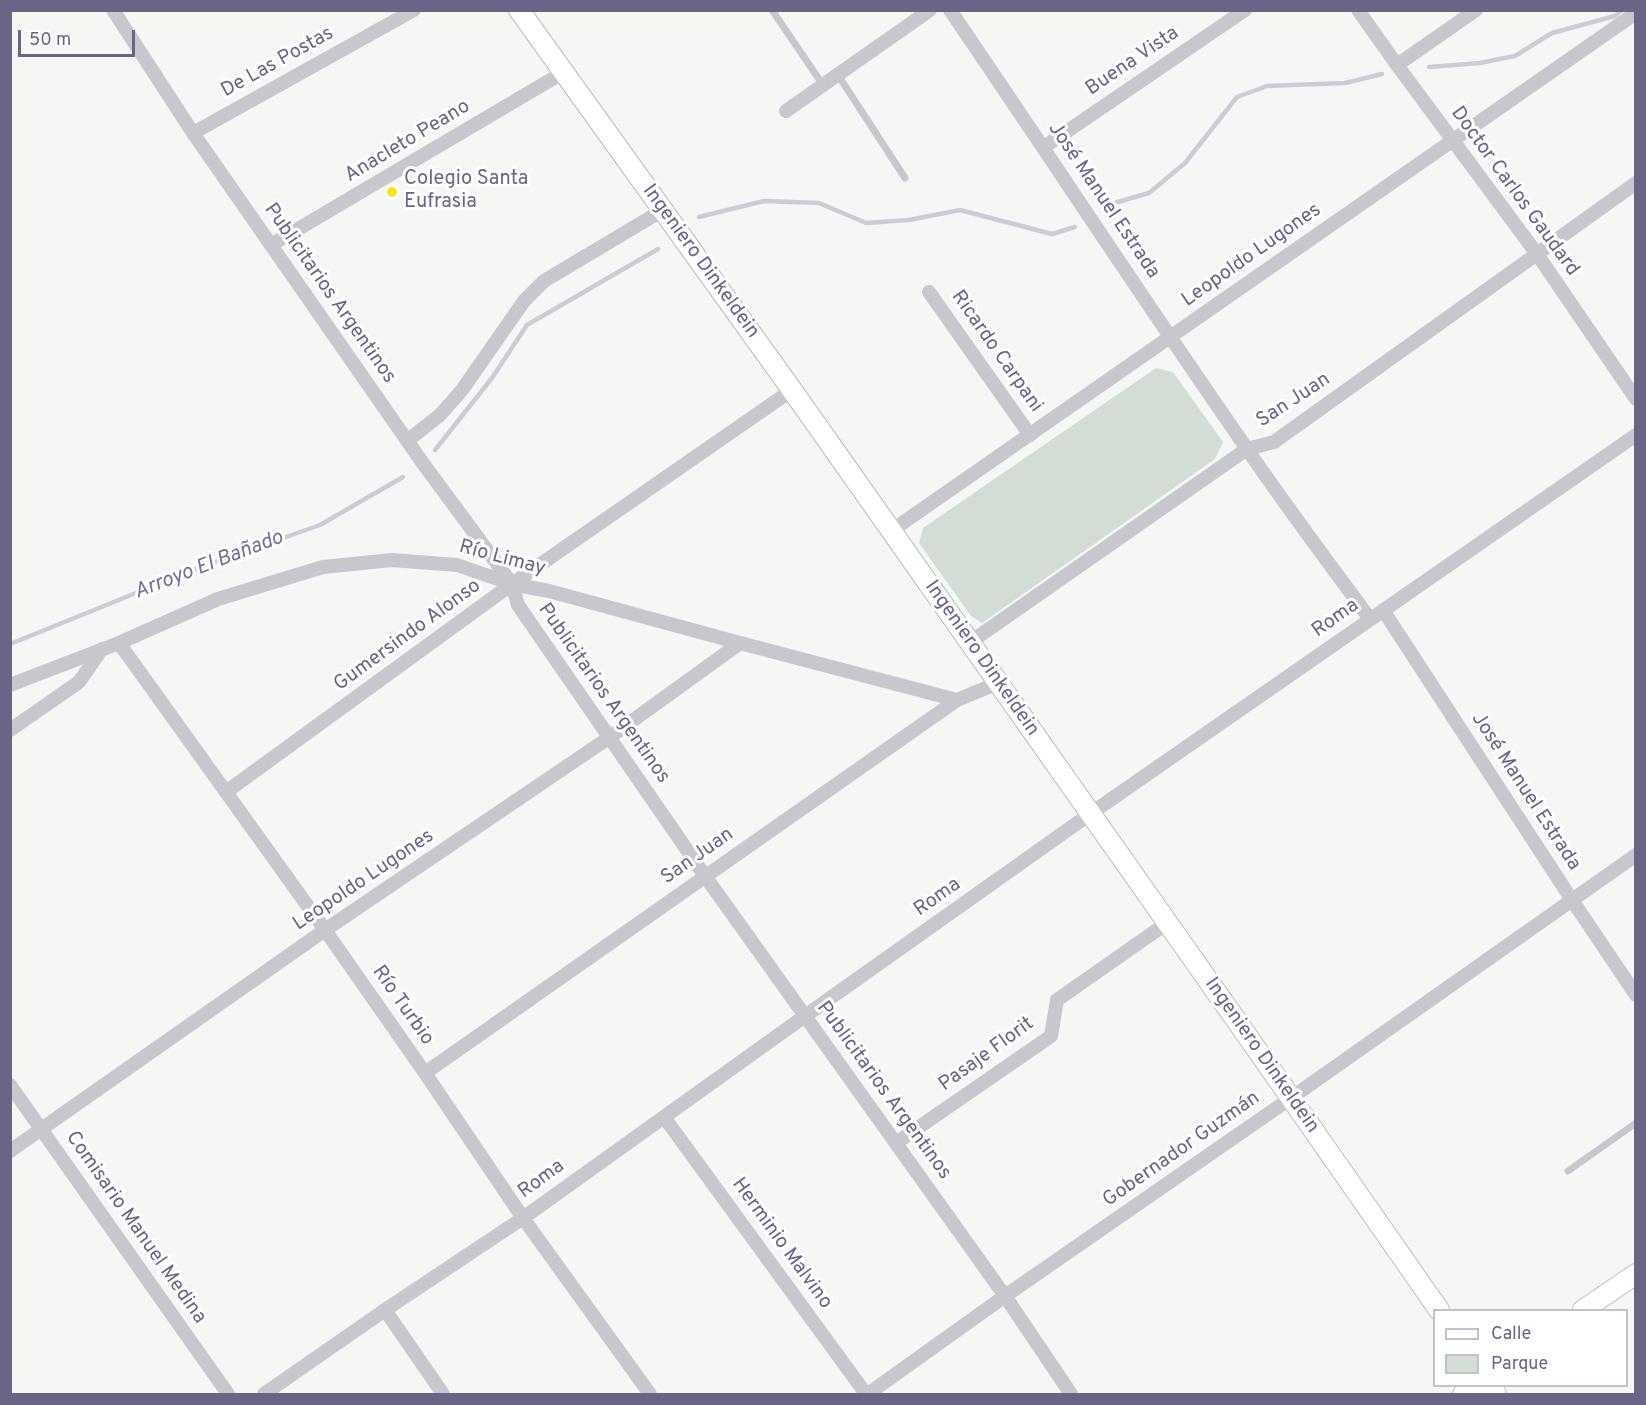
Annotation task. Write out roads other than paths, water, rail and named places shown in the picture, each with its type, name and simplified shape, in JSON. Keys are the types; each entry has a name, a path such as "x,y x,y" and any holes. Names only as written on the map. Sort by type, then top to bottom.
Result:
{"main road":[{"name":"Ingeniero Dinkeldein","path":"519,10 792,390 1291,1098 1437,1309"},
{"path":"1586,1309 1635,1274"}],"street":[{"name":"Publicitarios Argentinos","path":"112,10 193,133 407,441 512,584 518,605 705,876 1005,1296 1071,1395"},
{"name":"De Las Postas","path":"193,133 414,10"},
{"path":"786,111 930,10"},
{"name":"José Manuel Estrada","path":"950,10 1247,449 1370,619"},
{"name":"Buena Vista","path":"1044,147 1245,10"},
{"name":"Doctor Carlos Gaudard","path":"1358,10 1396,65 1537,254 1635,399"},
{"path":"1396,65 1476,10"},
{"name":"Leopoldo Lugones","path":"891,531 1635,13"},
{"name":"Anacleto Peano","path":"271,245 564,72"},
{"name":"San Juan","path":"969,643 1247,449 1274,442 1635,183"},
{"path":"407,441 440,415 462,390 524,302 544,281 663,210"},
{"name":"Ricardo Carpani","path":"929,292 1030,435"},
{"name":"Gumersindo Alonso","path":"226,792 512,584 792,390"},
{"name":"Roma","path":"264,1395 385,1310 523,1218 1090,814 1635,435"},
{"name":"Río Limay","path":"10,685 119,643 218,599 323,567 392,560 457,565 512,584 549,591 957,700"},
{"name":"José Manuel Estrada","path":"1383,609 1635,995"},
{"name":"Río Turbio","path":"119,643 325,930 523,1218 650,1395"},
{"name":"Leopoldo Lugones","path":"10,1151 325,930 610,737 740,643"},
{"path":"10,730 80,682 102,649"},
{"name":"San Juan","path":"425,1073 957,700 998,683"},
{"name":"Gobernador Guzmán","path":"867,1395 1635,855"},
{"name":"Pasaje Florit","path":"896,1143 1051,1036 1057,1000 1167,923"},
{"name":"Comisario Manuel Medina","path":"10,1085 228,1395"},
{"name":"Herminio Malvino","path":"664,1117 867,1395"},
{"path":"385,1310 443,1395"}],"lane":[{"path":"772,10 824,85"},
{"path":"838,75 905,178"},
{"path":"1568,1171 1635,1123"}],"waterway":[{"name":"Arroyo El Bañado","path":"1429,67 1480,63 1515,56 1552,33 1615,16 1622,10"},
{"name":"Arroyo El Bañado","path":"1104,206 1149,193 1185,163 1237,97 1267,86 1345,83 1382,74"},
{"name":"Arroyo El Bañado","path":"699,217 764,201 819,203 866,223 909,220 960,210 1052,234 1075,227"},
{"name":"Arroyo El Bañado","path":"435,450 492,378 527,325 658,249"},
{"name":"Arroyo El Bañado","path":"10,644 198,568 320,525 403,477"}],"place":[{"name":"Colegio Santa Eufrasia","path":"392,192"}]}
